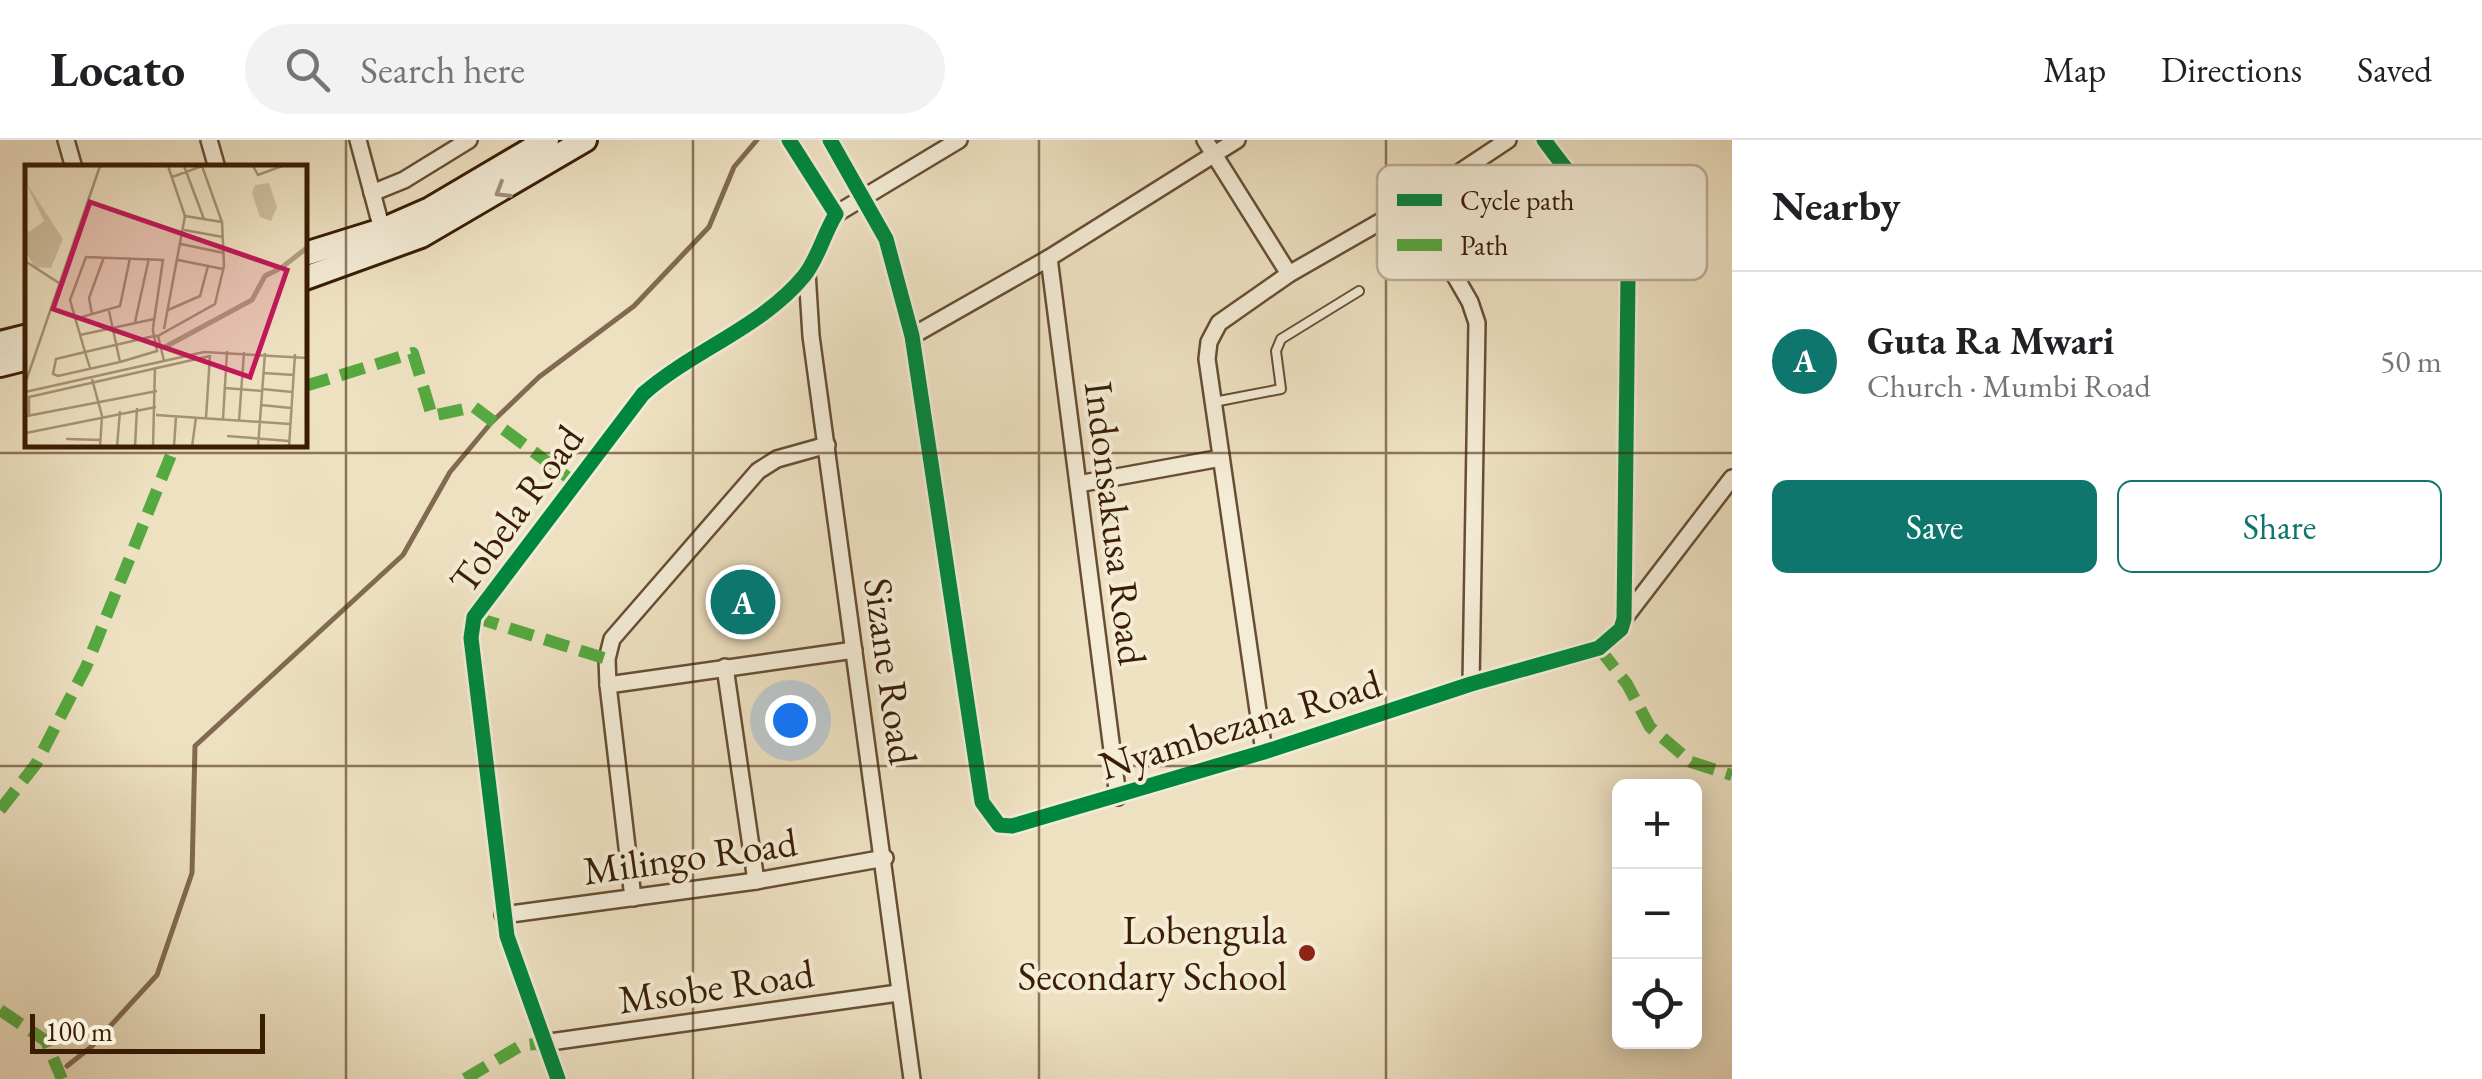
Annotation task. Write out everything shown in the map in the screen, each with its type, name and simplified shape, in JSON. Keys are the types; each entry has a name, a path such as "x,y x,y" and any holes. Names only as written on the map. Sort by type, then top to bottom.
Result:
{"street":[{"path":"66,140 73,165"},
{"path":"210,140 216,165"},
{"path":"358,140 385,240"},
{"path":"372,193 404,180 468,140"},
{"path":"308,253 385,240 546,140"},
{"path":"308,277 385,240 480,204 585,140"},
{"path":"790,140 836,214 959,140"},
{"name":"Nyambezana Road","path":"830,140 886,240 912,336 982,802 999,825 1012,826 1118,797 1471,684 1599,648 1620,628 1732,478"},
{"path":"1204,140 1289,274"},
{"path":"912,336 1049,258 1237,140"},
{"path":"1471,165 1508,140"},
{"path":"1544,140 1562,165"},
{"name":"Tobela Road","path":"558,1079 503,915 471,638 474,617 643,394 661,378 766,312 808,272 836,214"},
{"path":"1264,752 1207,358 1208,342 1218,323 1289,274 1377,224"},
{"name":"Indonsakusa Road","path":"1049,258 1118,797"},
{"name":"Sizane Road","path":"808,272 811,336 885,858 898,993 912,1079"},
{"path":"1458,280 1477,323 1471,684"},
{"path":"1624,619 1628,280"},
{"path":"0,343 25,337"},
{"path":"0,365 25,359"},
{"path":"632,898 608,684 607,659 612,638 758,470 778,459 828,444"},
{"path":"1078,484 1222,458"},
{"path":"608,684 854,650"},
{"path":"725,668 756,881"},
{"name":"Milingo Road","path":"503,915 756,881 885,858"},
{"name":"Msobe Road","path":"544,1043 898,993"}],"lane":[{"path":"1214,402 1281,389 1276,351 1281,339 1359,292"}],"waterway":[{"path":"67,1066 91,1047 157,975 192,873 195,746 403,555 450,472 491,423 539,377 634,306 709,227 734,167 757,140"}],"marked path":[{"path":"308,385 413,353 432,416 474,407 574,482"},
{"path":"0,810 36,764 86,667 174,448"},
{"path":"474,617 607,659"},
{"path":"1599,648 1627,684 1650,727 1691,762 1732,775"},
{"path":"0,1010 46,1041 62,1079"},
{"path":"465,1079 520,1046 543,1043"}],"cycle path":[{"path":"558,1079 507,936 471,638 474,617 643,394 768,310 809,269 836,214 789,140"},
{"path":"830,140 886,239 912,336 982,802 999,825 1012,826 1264,752 1471,684 1599,648 1621,629 1628,280"},
{"path":"1544,140 1563,165"}],"place":[{"name":"Guta Ra Mwari","path":"743,602"},
{"name":"Lobengula Secondary School","path":"1307,953"}]}
